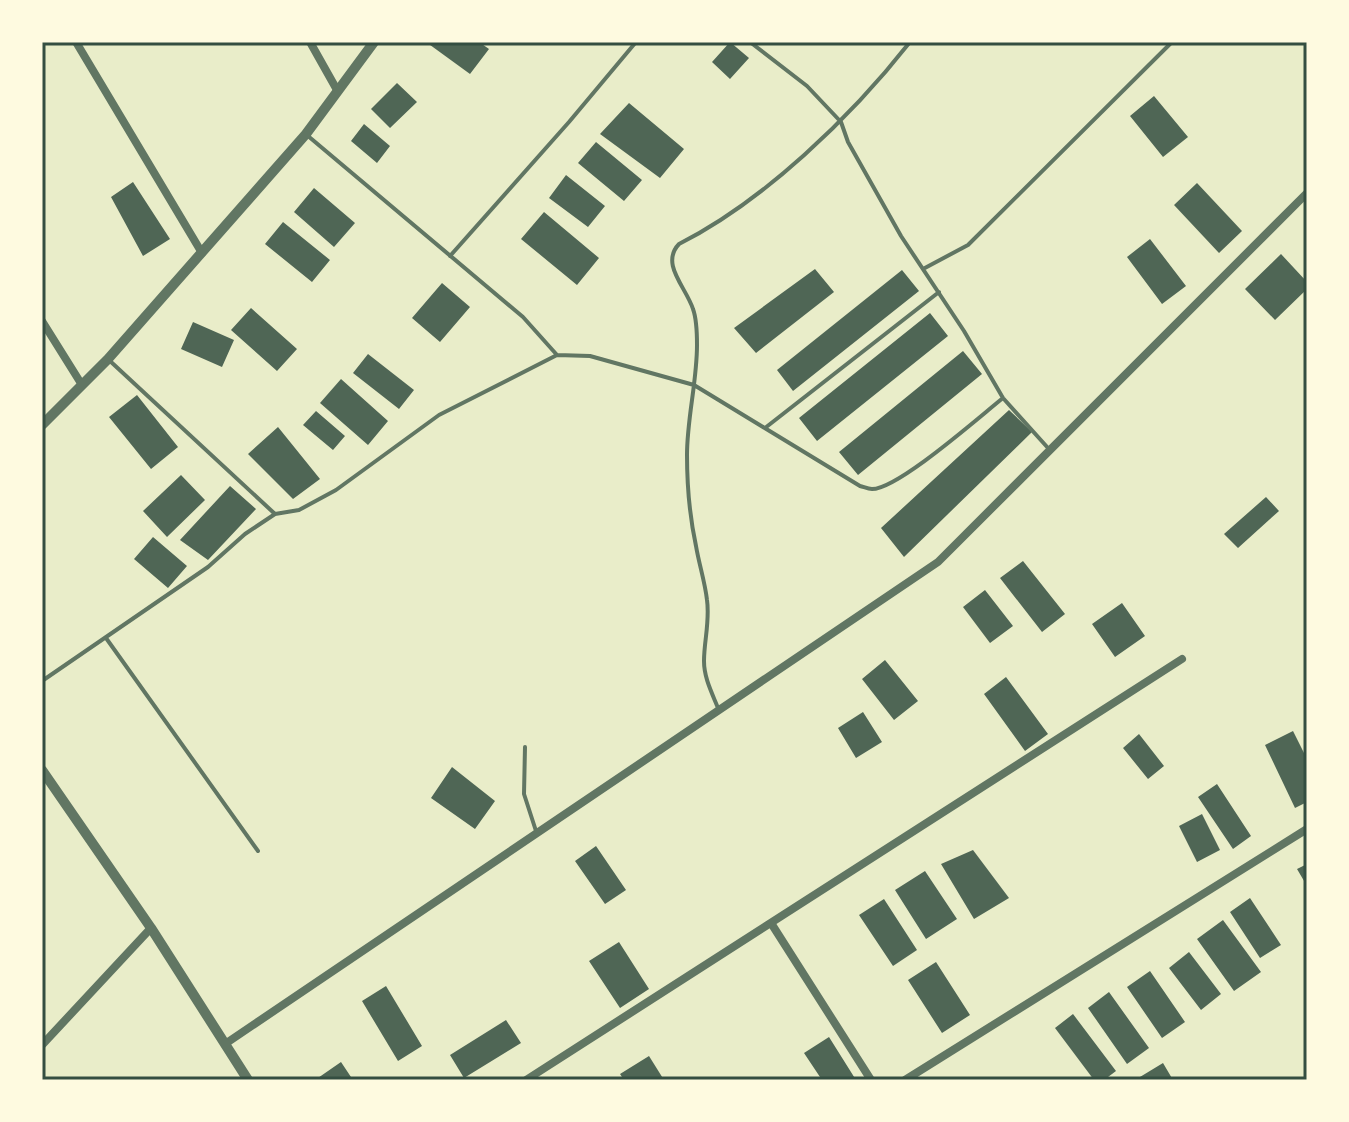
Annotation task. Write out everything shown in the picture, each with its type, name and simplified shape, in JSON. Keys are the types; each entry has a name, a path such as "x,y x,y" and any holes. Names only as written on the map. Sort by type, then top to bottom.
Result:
{"street":[{"path":"76,42 202,253"},
{"path":"310,42 337,90"},
{"path":"42,425 108,359 306,134 374,42"},
{"path":"225,1044 938,562 1307,193"},
{"path":"42,321 82,385"},
{"path":"526,1080 1182,659"},
{"path":"42,770 151,928 248,1080"},
{"path":"905,1080 1307,829"},
{"path":"771,923 871,1080"},
{"path":"42,1045 151,928"}],"lane":[{"path":"450,256 636,42"},
{"path":"750,42 807,86 841,122 854,154 1003,398 1050,450"},
{"path":"719,710 705,678 708,614 695,542 687,460 687,423 697,346 695,314 673,270 672,251 736,210 841,122 910,42"},
{"path":"923,269 968,245 1172,42"},
{"path":"306,134 523,317 557,355"},
{"path":"765,428 939,292"},
{"path":"42,681 208,567 245,534 275,514 299,510 336,490 439,415 557,355 590,356 694,385 860,486 874,489 913,469 1003,398"},
{"path":"108,359 275,514"},
{"path":"106,638 258,851"},
{"path":"525,747 524,794 537,833"}],"building":[{"path":"426,42 479,42 489,49 470,74"},
{"path":"730,42 749,58 730,79 712,62"},
{"path":"397,83 417,102 390,128 371,109"},
{"path":"1154,96 1188,137 1163,157 1130,116"},
{"path":"629,103 684,149 660,178 600,134"},
{"path":"364,124 390,146 377,163 351,141"},
{"path":"596,142 642,180 624,201 578,163"},
{"path":"566,175 605,206 588,227 549,198"},
{"path":"133,182 170,239 143,256 111,197"},
{"path":"1197,183 1242,231 1219,253 1174,205"},
{"path":"314,188 355,223 334,247 294,212"},
{"path":"544,212 599,258 577,285 521,239"},
{"path":"283,222 330,260 312,282 265,244"},
{"path":"1150,239 1186,286 1162,304 1127,257"},
{"path":"1281,254 1307,282 1307,289 1275,320 1245,289"},
{"path":"815,269 834,292 756,353 734,328"},
{"path":"902,270 919,291 793,391 777,370"},
{"path":"442,283 470,307 440,342 412,318"},
{"path":"251,308 297,349 277,371 231,330"},
{"path":"930,313 948,336 817,441 799,418"},
{"path":"193,322 234,340 222,367 181,349"},
{"path":"963,351 982,374 858,475 839,452"},
{"path":"368,354 414,390 399,409 353,373"},
{"path":"341,379 388,421 368,445 320,403"},
{"path":"137,395 178,447 151,469 109,417"},
{"path":"1009,410 1032,432 904,557 881,528"},
{"path":"316,411 345,436 333,450 303,425"},
{"path":"278,427 320,479 293,499 248,454"},
{"path":"181,475 205,500 167,537 143,511"},
{"path":"230,486 256,509 208,560 180,540"},
{"path":"1266,497 1279,511 1238,548 1224,534"},
{"path":"153,537 187,566 168,588 134,559"},
{"path":"1023,561 1065,614 1042,632 1000,578"},
{"path":"985,590 1013,626 990,643 963,607"},
{"path":"1122,603 1145,636 1115,657 1092,624"},
{"path":"885,660 918,701 894,720 862,679"},
{"path":"1006,677 1048,734 1025,751 984,694"},
{"path":"863,712 882,742 856,758 838,728"},
{"path":"1293,731 1307,759 1307,802 1295,808 1265,745"},
{"path":"1139,734 1164,766 1148,779 1123,748"},
{"path":"452,767 495,801 475,829 431,798"},
{"path":"1217,784 1251,836 1233,849 1198,797"},
{"path":"1202,814 1220,850 1197,862 1179,826"},
{"path":"596,846 626,890 605,904 575,861"},
{"path":"973,850 1009,898 974,919 941,864"},
{"path":"1307,864 1307,886 1297,869"},
{"path":"925,871 957,919 926,939 895,890"},
{"path":"1250,898 1281,945 1260,958 1230,912"},
{"path":"884,899 917,950 893,966 859,915"},
{"path":"1223,920 1261,972 1234,991 1197,939"},
{"path":"619,942 649,989 620,1008 589,961"},
{"path":"1189,952 1221,994 1201,1010 1169,968"},
{"path":"936,962 970,1015 942,1033 908,980"},
{"path":"1150,971 1185,1022 1162,1038 1127,987"},
{"path":"386,986 422,1046 398,1061 362,1001"},
{"path":"1109,992 1149,1048 1127,1064 1088,1008"},
{"path":"1073,1014 1116,1071 1104,1080 1094,1080 1055,1028"},
{"path":"506,1020 521,1043 464,1078 450,1055"},
{"path":"829,1037 856,1080 822,1080 804,1053"},
{"path":"649,1056 664,1080 624,1080 620,1074"},
{"path":"341,1062 353,1080 315,1080"},
{"path":"1163,1063 1173,1080 1135,1080"}]}
